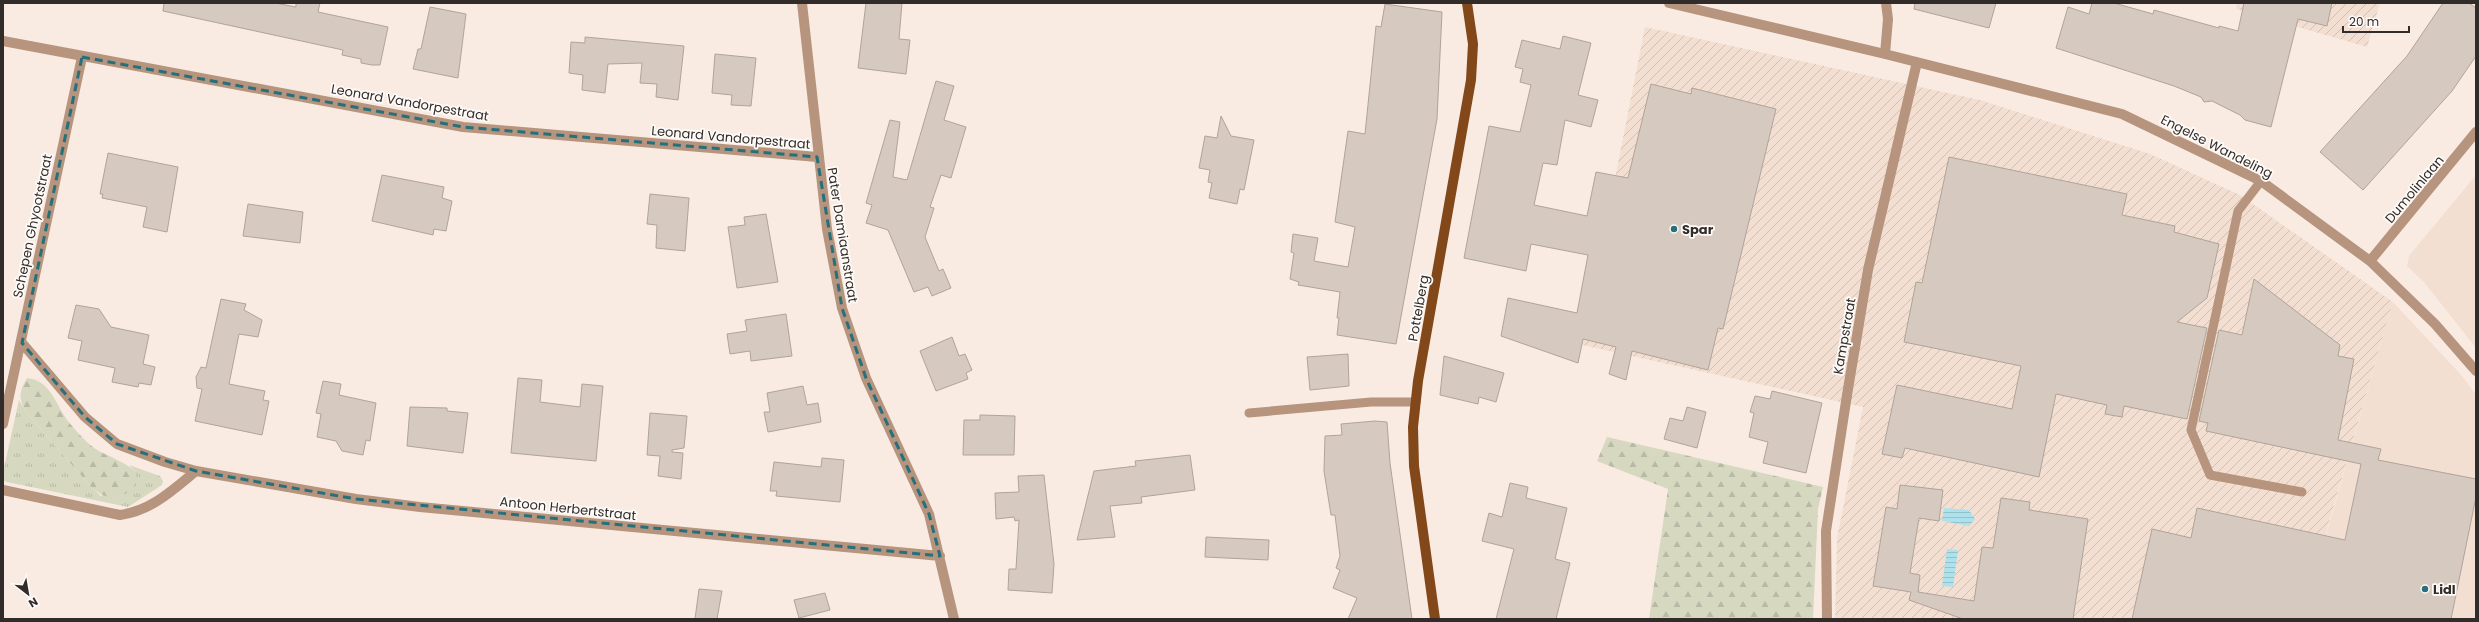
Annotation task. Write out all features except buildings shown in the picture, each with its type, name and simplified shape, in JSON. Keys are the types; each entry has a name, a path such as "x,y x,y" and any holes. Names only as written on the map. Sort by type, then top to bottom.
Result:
{"main road":[{"name":"Pottelberg","path":"1435,619 1414,466 1413,427 1471,80 1473,44 1467,3"}],"street":[{"name":"Pater Damiaanstraat","path":"802,3 827,229 842,308 866,378 929,514 954,619"},
{"name":"Engelse Wandeling","path":"1669,3 1885,54 2122,114 2261,181 2370,261 2435,324 2476,371"},
{"path":"1885,54 1888,18 1886,3"},
{"name":"Leonard Vandorpestraat","path":"3,41 82,57 463,127 818,157"},
{"name":"Schepen Ghyootstraat","path":"3,424 22,343 82,57"},
{"name":"Kampstraat","path":"1827,619 1826,531 1847,395 1868,270 1917,62"},
{"name":"Dumolinlaan","path":"2370,261 2476,132"},
{"name":"Antoon Herbertstraat","path":"22,343 85,417 117,444 165,462 196,471 356,499 420,507 940,556"},
{"path":"3,490 120,515 138,513 168,494 196,471"}],"lane":[{"path":"2261,181 2238,211 2191,430 2210,475 2302,492"},
{"path":"1249,413 1371,402 1416,402"}],"highlighted area":[{"path":"82,57 463,127 817,157 842,308 866,378 929,514 940,556 420,507 356,499 196,471 117,444 85,417 22,343"}],"shaded area":[{"path":"2237,3 2380,3 2367,47 2236,9"},
{"path":"1645,27 1980,100 2150,154 2240,195 2393,302 2301,619 1835,619 1837,538 1863,407 1582,345"},
{"path":"2476,175 2476,348 2424,282 2407,266 2409,256"},
{"path":"2393,302 2462,376 2476,395 2476,619 2302,619"}],"green space":[{"path":"27,378 42,383 52,395 68,421 91,445 136,472 136,485 125,494 114,497 104,495 92,488 26,412 20,395"},
{"path":"19,400 26,412 92,488 101,496 136,472 129,465 160,476 163,481 162,485 128,507 3,480 3,472"},
{"path":"1607,437 1823,487 1818,509 1813,619 1649,619 1668,489 1597,461"}],"water":[{"path":"1944,508 1969,510 1975,519 1969,526 1942,521"},
{"path":"1947,549 1958,550 1953,587 1942,586"}],"place":[{"name":"Spar","path":"1674,229"},
{"name":"Lidl","path":"2425,589"}]}
